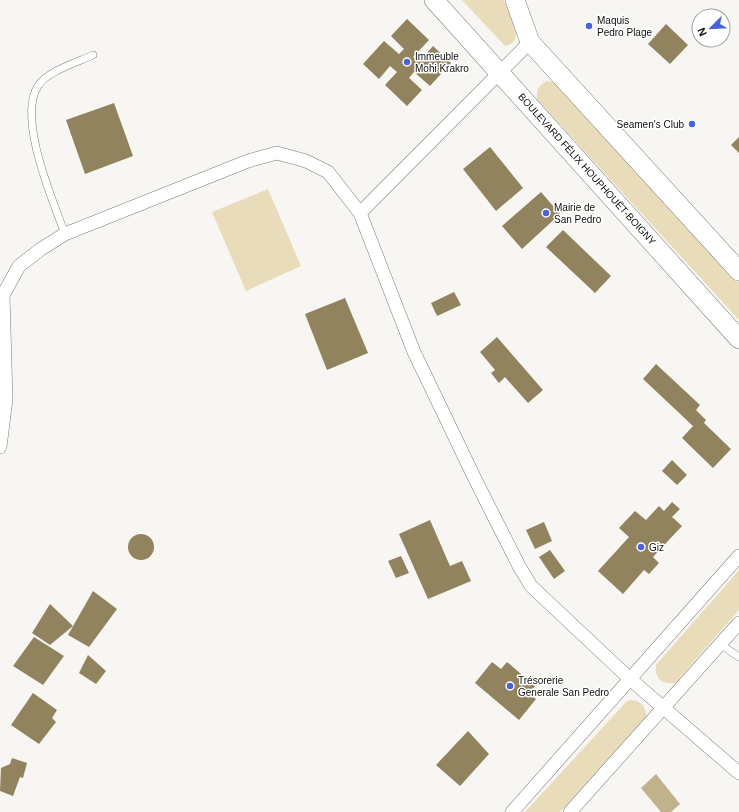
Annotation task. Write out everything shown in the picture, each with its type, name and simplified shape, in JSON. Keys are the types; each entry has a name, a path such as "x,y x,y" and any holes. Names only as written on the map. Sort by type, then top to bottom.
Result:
{"street":[{"name":"BOULEVARD FÉLIX HOUPHOUËT-BOIGNY","path":"434,0 739,339"},
{"path":"515,0 530,42 739,271"},
{"path":"360,213 530,42"},
{"path":"0,447 6,399 3,295 18,266 65,234 248,161 277,153 306,161 328,172 360,213 414,352 519,566 531,586 630,679 739,773"},
{"path":"512,812 739,556"},
{"path":"574,811 663,707 739,623"}],"lane":[{"path":"65,234 51,195 33,135 31,103 38,85 53,73 93,55"},
{"path":"720,644 739,657"}],"shaded area":[{"path":"462,0 504,0 515,26 515,39 512,43 505,46"},
{"path":"547,81 556,83 739,282 739,320 537,99 539,88"},
{"path":"268,189 301,266 246,291 212,212"},
{"path":"739,570 739,610 675,683 666,683 660,680 656,674 656,665"},
{"path":"630,700 637,701 644,707 646,718 560,812 525,812 626,702"},
{"path":"656,774 680,804 671,812 661,812 641,788"}],"building":[{"name":"Immeuble Mohi Krakro","path":"407,19 429,40 413,57 419,62 433,46 451,63 430,86 414,72 409,78 422,90 407,106 385,85 397,72 390,66 379,79 363,64 384,41 399,54 404,49 391,36"},
{"path":"666,24 688,45 670,64 648,44"},
{"path":"114,103 133,156 85,174 66,120"},
{"path":"739,137 739,153 731,145"},
{"path":"490,147 523,188 496,211 463,169"},
{"path":"541,192 560,214 522,249 502,226"},
{"path":"563,230 611,276 595,293 546,247"},
{"path":"454,292 461,305 437,316 431,303"},
{"path":"345,298 368,353 327,370 305,314"},
{"path":"497,337 543,390 528,403 505,377 499,383 491,373 495,370 480,352"},
{"path":"656,364 700,405 696,410 706,420 704,423 731,449 713,468 682,438 693,426 643,379"},
{"path":"672,460 687,475 677,485 662,471"},
{"name":"Giz","path":"672,502 680,509 672,517 682,526 653,557 659,563 649,574 644,570 623,594 598,571 629,537 619,528 635,511 646,520 659,506 664,511"},
{"path":"430,520 450,566 462,561 471,581 428,599 399,534"},
{"path":"544,522 552,541 535,549 526,530"},
{"path":"141,534 150,538 154,547 150,556 141,560 132,556 128,547 132,538"},
{"path":"550,550 565,571 554,579 539,557"},
{"path":"401,556 409,573 396,578 388,561"},
{"path":"93,591 117,609 89,647 68,635"},
{"path":"50,604 73,626 50,645 32,633"},
{"path":"34,637 64,656 43,685 13,666"},
{"path":"88,655 106,671 96,684 79,673"},
{"path":"492,662 501,669 507,662 535,686 529,693 536,699 519,720 475,683"},
{"path":"33,693 57,710 52,718 56,722 39,744 11,725"},
{"path":"468,731 489,754 460,786 436,765"},
{"path":"12,758 27,763 23,778 20,777 13,796 0,791 1,768 10,764"}],"place":[{"name":"Maquis Pedro Plage","path":"589,26"},
{"name":"Immeuble Mohi Krakro","path":"407,62"},
{"name":"Seamen's Club","path":"692,124"},
{"name":"Mairie de San Pedro","path":"546,213"},
{"name":"Giz","path":"641,547"},
{"name":"Trésorerie Generale San Pedro","path":"510,686"}]}
